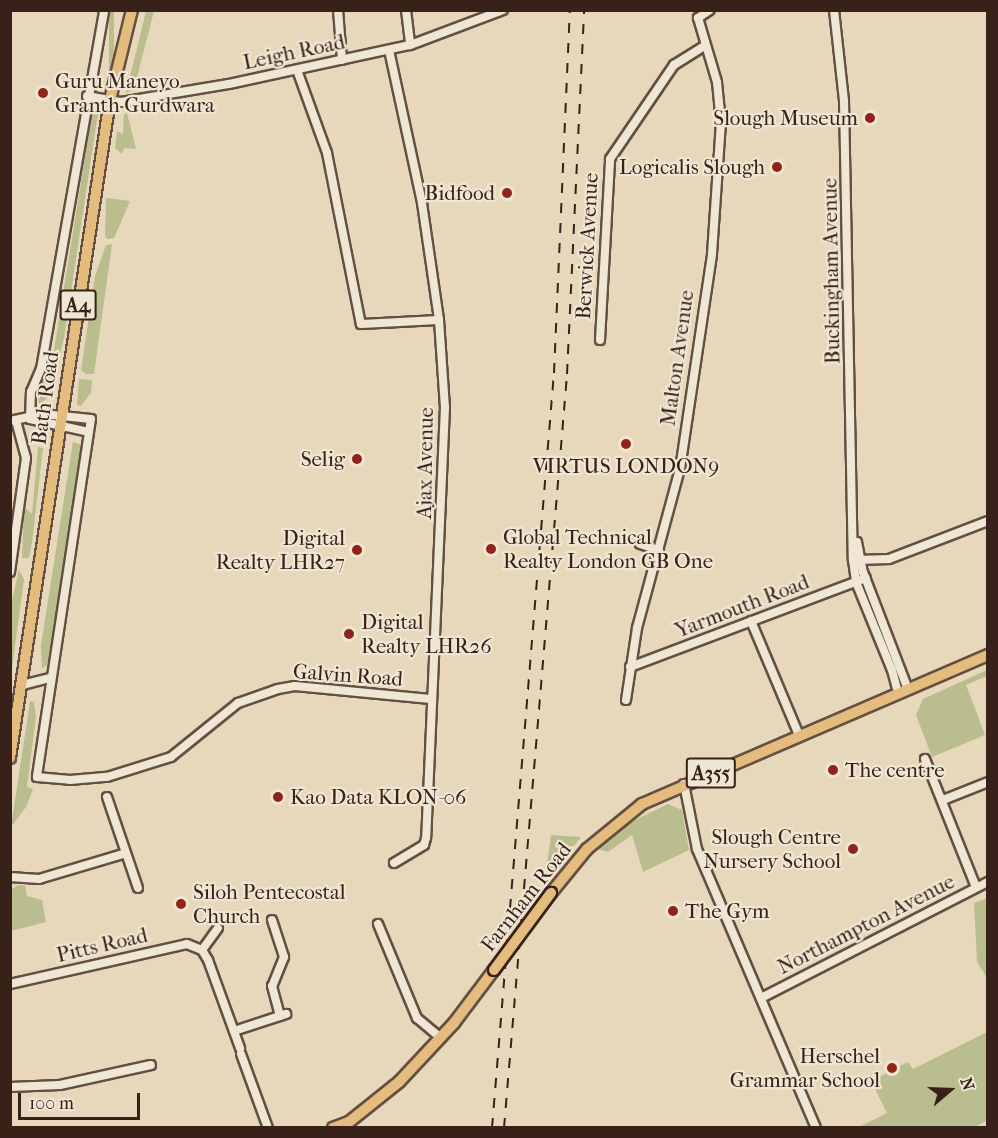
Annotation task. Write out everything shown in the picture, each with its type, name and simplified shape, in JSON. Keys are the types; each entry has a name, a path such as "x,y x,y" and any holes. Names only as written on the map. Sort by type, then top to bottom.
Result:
{"main road":[{"name":"Bath Road","path":"10,758 110,100 132,10"},
{"name":"Farnham Road","path":"333,1128 349,1122 369,1108 441,1038 551,892 587,849 642,804 684,784 987,656"}],"street":[{"path":"30,419 31,392 41,369 87,96 104,10"},
{"path":"338,10 342,60"},
{"path":"406,10 410,45"},
{"name":"Leigh Road","path":"87,96 110,100 140,101 297,70 410,45 503,10"},
{"name":"Malton Avenue","path":"626,700 630,667 680,468 720,176 722,123 717,82 698,18 710,10"},
{"name":"Buckingham Avenue","path":"834,10 844,101 857,560 855,582 903,691"},
{"name":"Berwick Avenue","path":"600,340 610,159 674,65 705,46"},
{"name":"Ajax Avenue","path":"389,50 422,203 439,320 445,455 430,699 426,838 424,845 394,863"},
{"path":"297,70 327,153 361,324 439,320"},
{"path":"13,421 62,413 91,419 50,678 22,685"},
{"path":"30,419 89,432"},
{"name":"Bath Road","path":"10,572 26,458 13,421"},
{"path":"857,560 889,559 987,521"},
{"path":"640,544 659,550"},
{"name":"Buckingham Avenue","path":"857,560 866,578 903,691"},
{"name":"Yarmouth Road","path":"630,667 866,578"},
{"path":"751,621 799,735"},
{"name":"Galvin Road","path":"50,678 37,777 107,777 171,758 238,703 278,688 295,686 430,699"},
{"path":"925,759 976,887"},
{"path":"943,800 987,782"},
{"path":"684,784 697,849 816,1128"},
{"path":"107,797 123,854 138,888"},
{"path":"10,877 39,879 123,854"},
{"name":"Northampton Avenue","path":"761,998 987,882"},
{"path":"234,1031 283,1015 272,986 284,957 272,920"},
{"path":"378,924 380,940 417,1017 441,1038"},
{"path":"218,928 202,950 234,1031 268,1128"},
{"name":"Pitts Road","path":"10,984 187,944 202,950"},
{"path":"10,1087 60,1085 151,1065"}],"green space":[{"path":"109,11 114,11 114,83 109,83"},
{"path":"146,11 154,11 134,89 126,93"},
{"path":"98,113 64,338 50,396 49,381 92,114"},
{"path":"127,113 136,149 124,148 122,154 115,148 117,131 123,134 124,114"},
{"path":"77,180 46,378 47,398 39,405 38,387 44,378"},
{"path":"106,198 130,201 114,238 108,239 105,237"},
{"path":"112,244 94,374 86,374 81,370 95,276 106,245"},
{"path":"79,379 92,380 91,393 81,406 77,405"},
{"path":"73,442 82,445 74,504 51,661 42,669 41,645"},
{"path":"38,447 43,448 32,543 29,558 22,558 24,507 32,514"},
{"path":"19,570 24,579 11,676 11,605"},
{"path":"987,670 987,676 966,685 985,735 932,757 916,715 923,699"},
{"path":"30,701 34,702 36,716 27,787 33,789 26,807 11,827"},
{"path":"668,804 682,810 689,850 643,872 632,835 608,852 598,849 633,821"},
{"path":"551,835 581,837 546,881 545,879"},
{"path":"18,885 25,885 27,896 42,900 46,922 11,931 11,890"},
{"path":"987,898 987,978 977,962 974,903"},
{"path":"987,1032 987,1121 974,1127 859,1127 887,1113 871,1081 908,1062 913,1069"}],"railway":[{"path":"492,1128 554,373 570,10"},
{"path":"504,1128 567,374 584,10"}],"place":[{"name":"Guru Maneyo Granth Gurdwara","path":"43,93"},
{"name":"Slough Museum","path":"870,118"},
{"name":"Logicalis Slough","path":"777,167"},
{"name":"Bidfood","path":"507,193"},
{"name":"VIRTUS LONDON9","path":"626,444"},
{"name":"Selig","path":"357,459"},
{"name":"Global Technical Realty London GB One","path":"491,549"},
{"name":"Digital Realty LHR27","path":"357,550"},
{"name":"Digital Realty LHR26","path":"349,634"},
{"name":"The centre","path":"833,770"},
{"name":"Kao Data KLON-06","path":"278,797"},
{"name":"Slough Centre Nursery School","path":"853,849"},
{"name":"Siloh Pentecostal Church","path":"181,904"},
{"name":"The Gym","path":"673,911"},
{"name":"Herschel Grammar School","path":"892,1068"}]}
